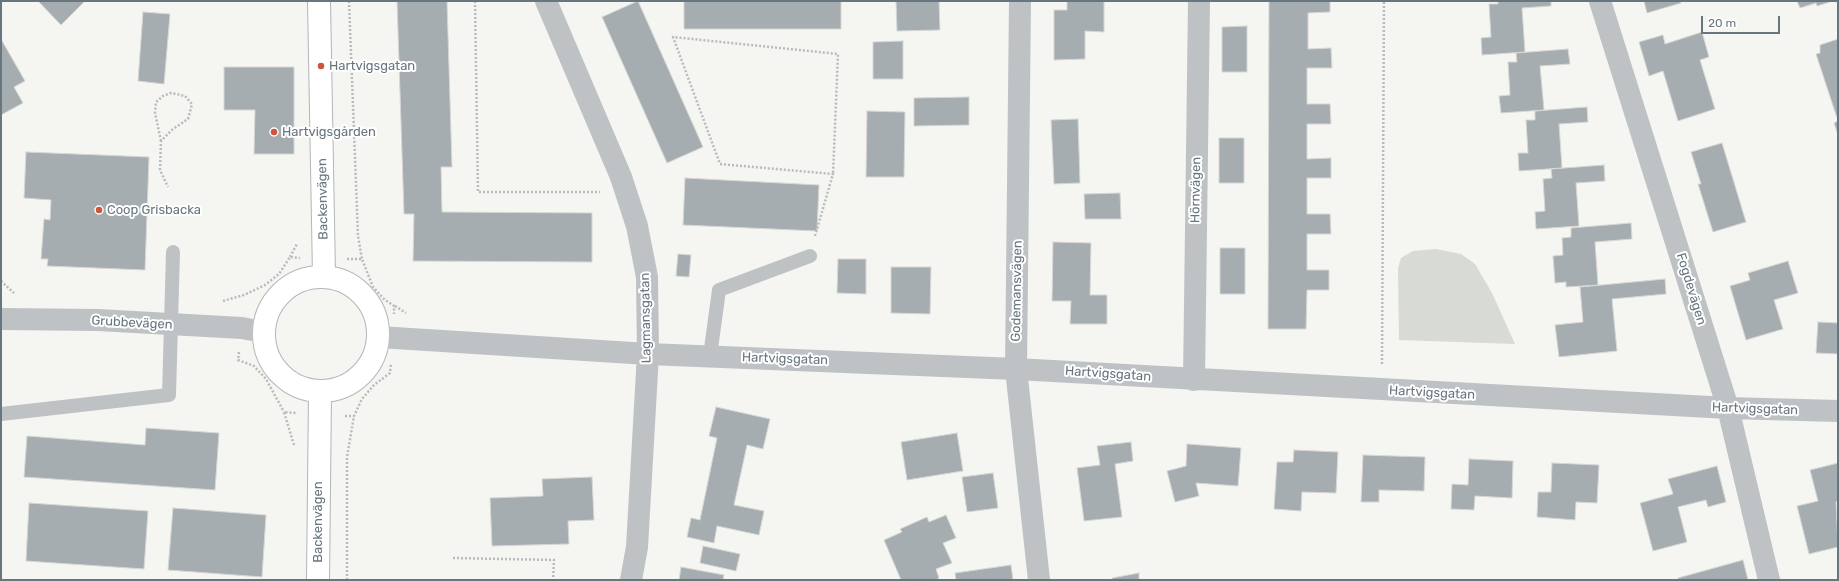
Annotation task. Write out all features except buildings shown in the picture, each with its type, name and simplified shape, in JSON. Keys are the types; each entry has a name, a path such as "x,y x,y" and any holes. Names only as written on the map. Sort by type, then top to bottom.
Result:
{"street":[{"name":"Backenvägen","path":"319,1 324,276"},
{"name":"Lagmansgatan","path":"546,1 622,177 637,226 647,277 648,354 637,548 631,580"},
{"name":"Godemansvägen","path":"1020,1 1016,369 1039,580"},
{"name":"Hörnvägen","path":"1194,380 1199,1"},
{"name":"Fogdevägen","path":"1600,1 1728,408 1769,580"},
{"path":"324,276 346,282 364,295 375,315 379,337 374,359 361,377 342,389 320,393 297,388 279,374 266,355 263,332 268,310 281,291 301,279 324,276"},
{"name":"Grubbevägen","path":"1,319 98,320 242,328 263,332"},
{"name":"Hartvigsgatan","path":"379,337 648,354 1016,369 1194,380 1728,408 1838,411"},
{"name":"Backenvägen","path":"318,580 320,393"}],"lane":[{"path":"1,414 169,395 173,252"},
{"path":"710,356 719,290 810,256"}],"path":[{"path":"349,1 358,236 362,259"},
{"path":"475,1 478,192 626,192"},
{"path":"1382,390 1384,1"},
{"path":"810,256 833,174 838,54 673,37 720,164 833,174"},
{"path":"161,141 173,129 188,119 192,104 185,96 171,93 163,96 156,102 154,113 161,141 160,170 168,187"},
{"path":"346,580 347,457 354,416"},
{"path":"453,558 554,560 553,580"}],"shaded area":[{"path":"1436,249 1461,254 1475,264 1492,293 1515,344 1399,340 1398,268 1401,258 1413,251"}],"place":[{"name":"Hartvigsgatan","path":"321,66"},
{"name":"Hartvigsgården","path":"274,132"},
{"name":"Coop Grisbacka","path":"99,210"}]}
